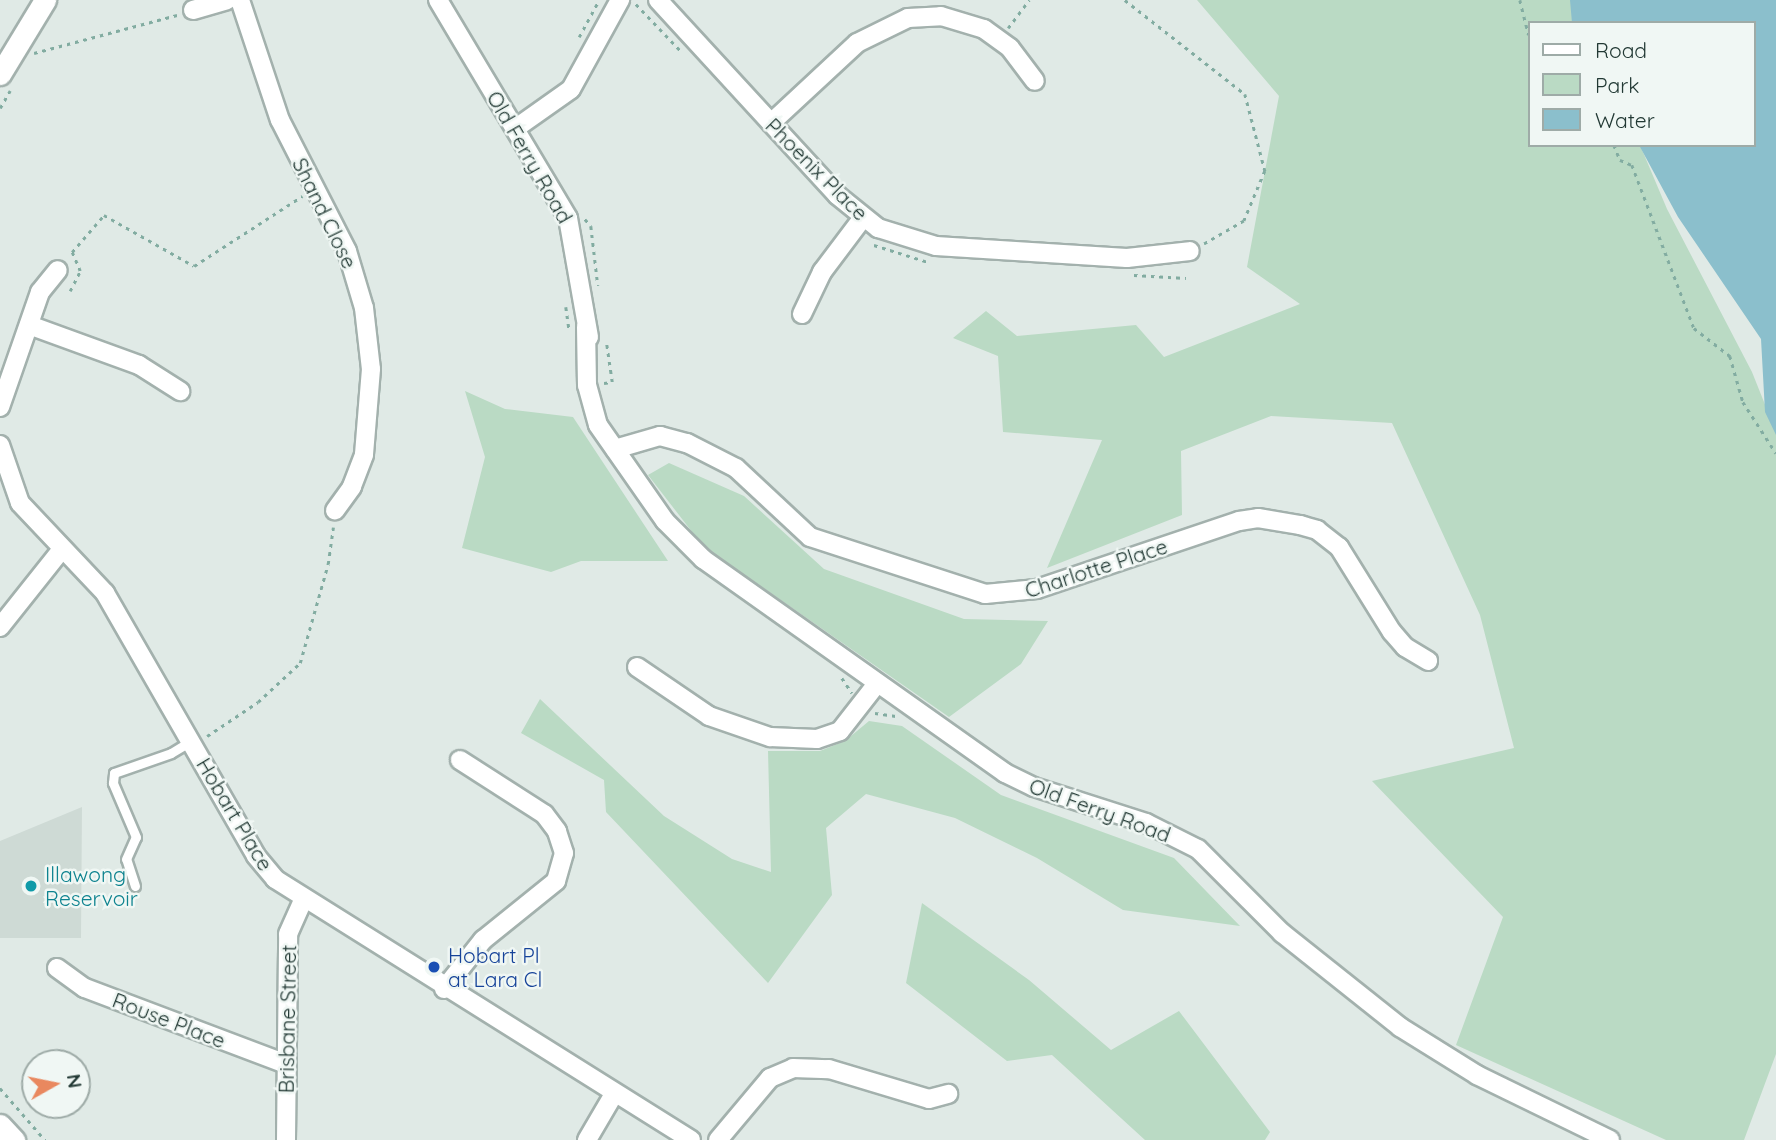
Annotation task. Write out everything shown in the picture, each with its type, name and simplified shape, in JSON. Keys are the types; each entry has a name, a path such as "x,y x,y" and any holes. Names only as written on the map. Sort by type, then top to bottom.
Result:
{"street":[{"path":"5,65 45,0"},
{"path":"193,10 227,0"},
{"name":"Shand Close","path":"240,0 280,120 354,269 371,350 364,455 352,487 335,510"},
{"name":"Old Ferry Road","path":"438,0 516,128 573,233 586,327 590,401 598,425 688,547 876,685 1021,782 1146,823 1184,840 1282,933 1417,1039 1504,1090 1610,1140"},
{"name":"Phoenix Place","path":"658,0 771,123 858,225 936,246 1127,258 1190,251"},
{"path":"516,128 571,89 628,2"},
{"path":"771,123 857,43 894,22 941,16 970,23 1000,39 1035,82"},
{"path":"802,314 814,284 858,225"},
{"path":"0,407 40,292 58,270"},
{"path":"29,325 139,365 180,391"},
{"name":"Charlotte Place","path":"615,449 660,436 687,443 736,468 810,537 985,594 1037,589 1239,521 1258,518 1300,525 1317,530 1339,547 1392,632 1405,647 1427,661"},
{"name":"Hobart Place","path":"0,445 6,472 20,503 106,593 262,864 303,901 691,1140"},
{"path":"0,627 62,549"},
{"path":"638,667 709,716 770,737 830,736 840,731 876,685"},
{"path":"444,989 483,940 556,881 564,853 557,831 544,814 460,760"},
{"name":"Brisbane Street","path":"286,1140 289,934 303,901"},
{"name":"Rouse Place","path":"57,968 85,988 286,1064"},
{"path":"718,1140 770,1078 793,1068 829,1069 929,1099 948,1094"},
{"path":"587,1140 614,1094"},
{"path":"0,1125 14,1140"}],"lane":[{"path":"135,886 126,859 136,837 113,783 114,773 192,743"}],"path":[{"path":"575,46 599,0"},
{"path":"1000,39 1029,0"},
{"path":"1125,0 1245,94 1265,171 1244,221 1190,251"},
{"path":"1520,0 1528,31"},
{"path":"628,2 682,52"},
{"path":"5,65 193,10"},
{"path":"1615,147 1620,160 1632,165 1695,328 1730,356 1743,402 1776,453"},
{"path":"70,290 80,271 72,252 104,215 194,266 315,188"},
{"path":"858,225 882,249 939,263"},
{"path":"1131,275 1186,278"},
{"path":"566,299 569,340"},
{"path":"192,743 258,702 300,663 328,564 335,510"},
{"path":"836,668 863,705 876,713 906,716"},
{"path":"0,1088 45,1140"}],"shaded area":[{"path":"82,807 81,938 0,938 0,841"}],"green space":[{"path":"1197,0 1579,0 1587,21 1528,21 1528,147 1641,147 1667,209 1752,372 1776,432 1776,1054 1744,1140 1666,1140 1456,1045 1503,917 1372,781 1514,748 1480,615 1392,423 1271,416 1181,451 1182,515 1047,568 1102,440 1003,432 998,356 953,338 986,311 1017,336 1136,325 1164,357 1300,304 1247,267 1279,96"},
{"path":"465,391 505,409 573,417 668,561 581,561 551,572 462,548 485,457"},
{"path":"669,463 744,496 824,569 964,619 1048,621 1021,664 949,717 703,546 648,475"},
{"path":"540,699 664,816 732,859 771,872 768,751 820,751 845,741 869,721 902,726 1001,795 1174,858 1240,926 1123,910 1037,858 955,818 866,794 826,828 832,895 768,983 606,812 604,780 521,733"},
{"path":"922,903 1029,980 1111,1050 1179,1011 1270,1132 1265,1140 1145,1140 1052,1055 1007,1061 906,983"}],"water":[{"path":"1570,0 1776,0 1776,435 1765,412 1761,339 1678,217 1640,147 1755,147 1755,21 1572,21"}],"place":[{"name":"Illawong Reservoir","path":"31,886"},
{"name":"Hobart Pl at Lara Cl","path":"434,967"}]}
